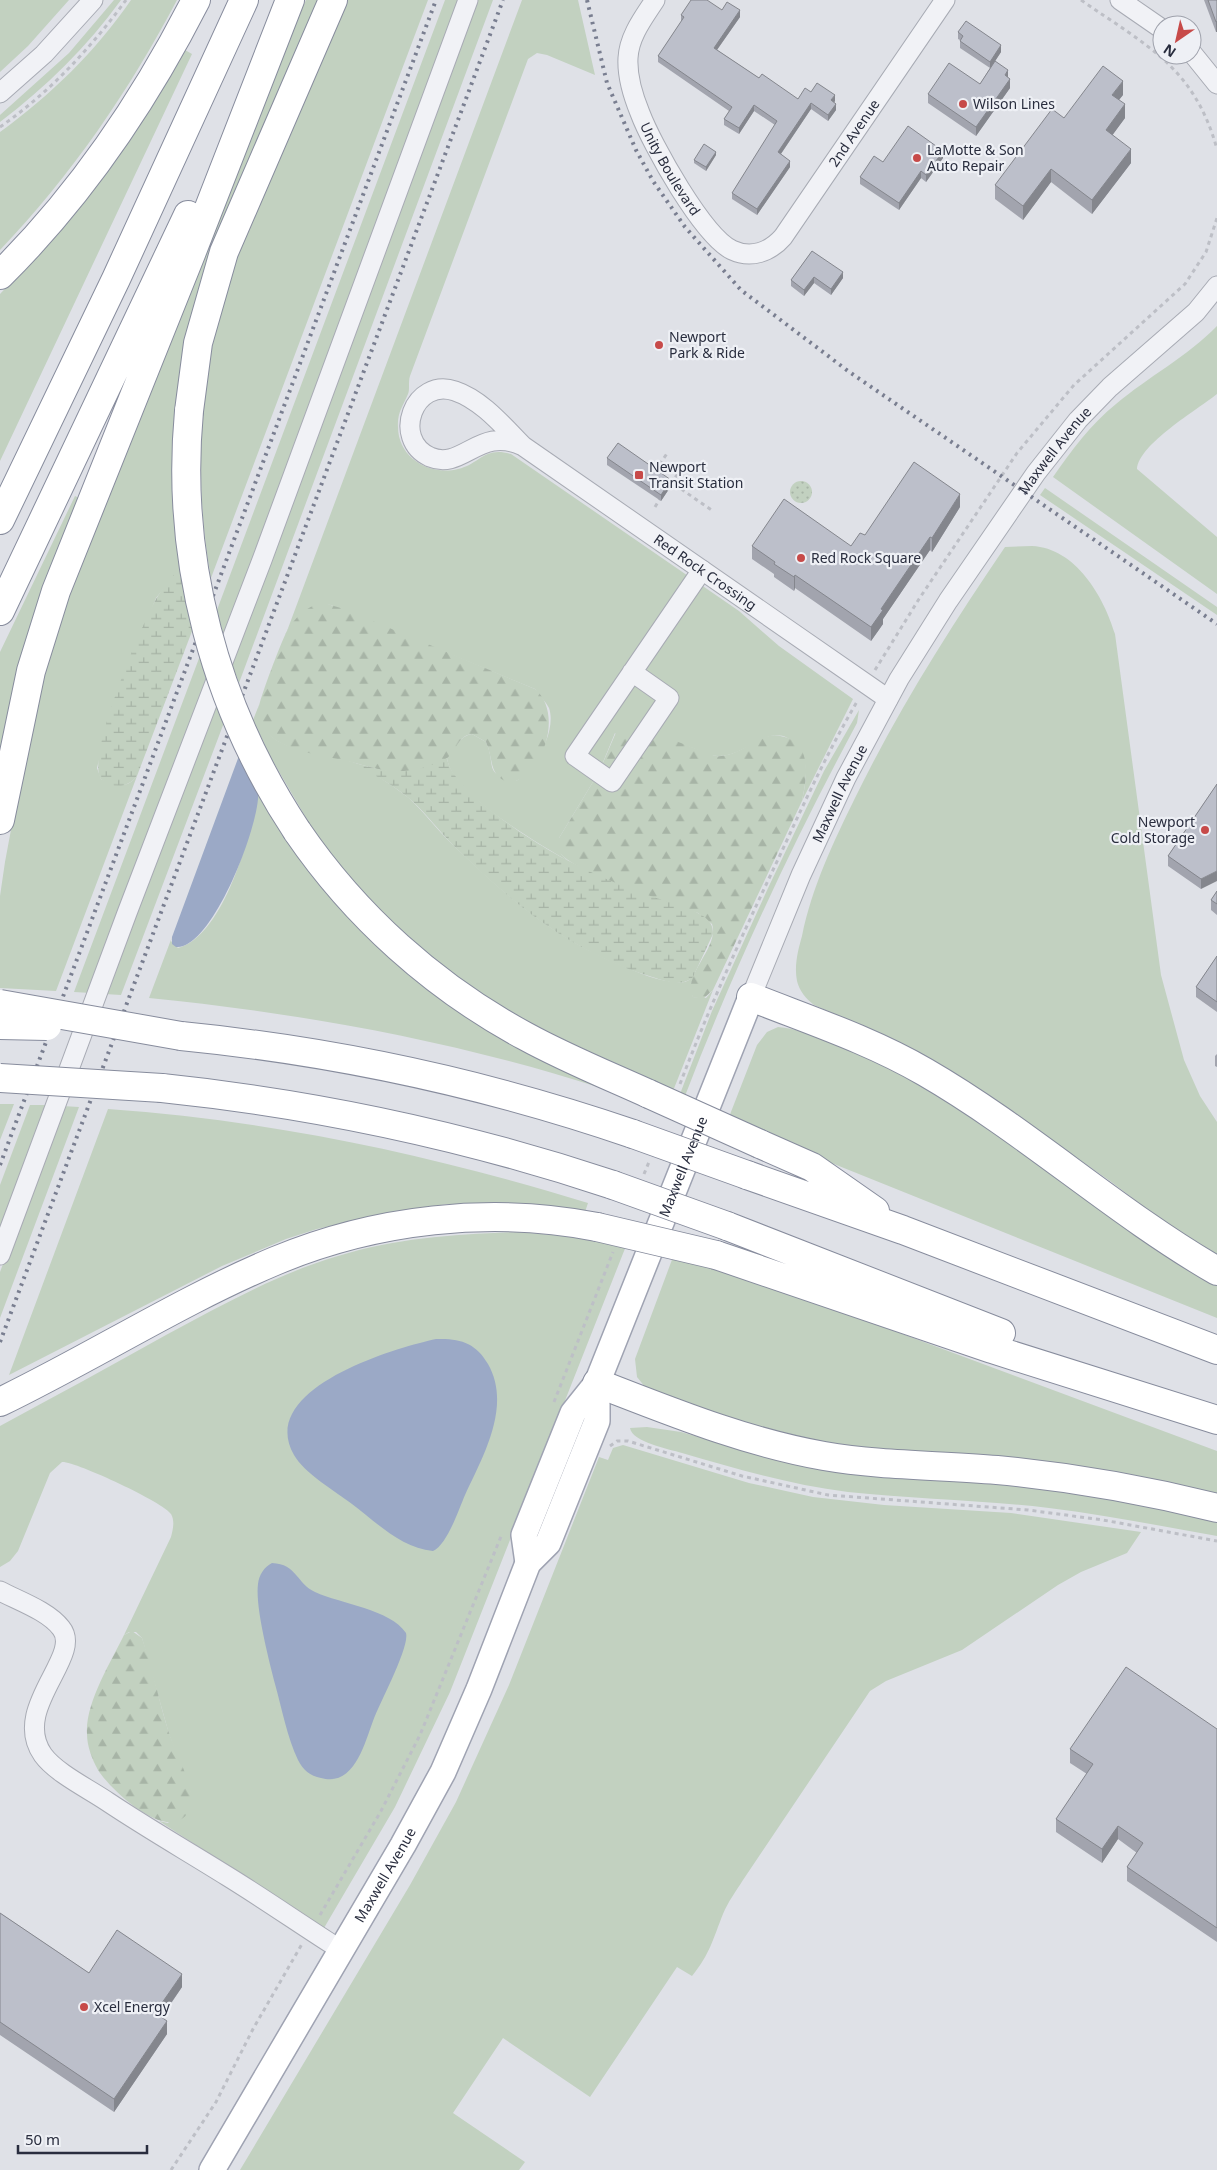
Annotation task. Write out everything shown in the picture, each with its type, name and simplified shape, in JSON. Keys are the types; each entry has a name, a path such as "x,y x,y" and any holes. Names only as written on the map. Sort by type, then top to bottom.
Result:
{"highway":[{"path":"0,275 65,202 114,138 165,58 196,0"},
{"path":"0,520 116,279 244,0"},
{"path":"0,611 289,0"},
{"path":"0,820 28,686 56,591 192,254 289,0"},
{"path":"332,0 243,202 222,257 200,336 189,411 186,468 188,524 198,593 208,637 227,696 251,752 297,831 338,885 395,944 444,984 524,1036 812,1167 903,1230"},
{"path":"751,997 854,1038 926,1073 1022,1136 1161,1237 1217,1271"},
{"path":"0,1004 181,1036"},
{"path":"0,1025 97,1029 181,1036 274,1047 411,1073 530,1102 633,1134 903,1230 1217,1350"},
{"path":"0,1078 162,1088 258,1100 373,1120 488,1147 613,1185 727,1226 1217,1419"},
{"path":"5,1400 235,1279 292,1254 347,1236 410,1223 460,1218 539,1218 597,1226 716,1254 992,1349 1217,1419"},
{"path":"597,1383 723,1431 805,1453 863,1461 995,1470 1074,1479 1170,1496 1217,1508"}],"main road":[{"name":"Maxwell Avenue","path":"212,2170 404,1845 443,1772 479,1689 528,1563 548,1543 596,1421 597,1383 751,997"}],"street":[{"path":"0,93 44,54 93,0"},
{"path":"0,1255 132,898 255,579 468,0"},
{"name":"Unity Boulevard","path":"655,0 634,35 628,52 630,78 640,114 681,189 710,230 723,244 737,252 755,254"},
{"name":"2nd Avenue","path":"755,254 768,250 783,237 945,0"},
{"path":"1120,0 1152,22"},
{"path":"1202,65 1217,84"},
{"name":"Maxwell Avenue","path":"751,997 815,841 846,778 888,700 948,601 1055,448 1086,410 1196,312 1217,286"},
{"name":"Red Rock Crossing","path":"523,446 511,441 497,439 479,444 454,458 431,457 419,449 412,438 410,415 417,402 426,394 440,390 454,391 492,415 523,446 888,700"},
{"path":"632,672 669,698 612,782 575,756 632,672 702,570"},
{"path":"0,1591 49,1617 61,1627 65,1635 63,1653 34,1718 36,1741 48,1761 152,1831 227,1876 341,1950"}],"path":[{"path":"0,127 41,94 71,66 100,35 126,0"},
{"path":"1081,0 1175,69 1191,88 1202,107 1217,149"},
{"path":"655,472 668,452"},
{"path":"655,507 684,464"},
{"path":"647,466 713,511"},
{"path":"676,1094 703,1023 744,930 810,792 854,707"},
{"path":"643,1176 650,1158"},
{"path":"552,1407 614,1250"},
{"path":"607,1449 617,1441 628,1441 758,1480 835,1496 1028,1510 1103,1520 1217,1541"},
{"path":"170,2170 216,2102 253,2029 381,1811 420,1736 450,1667 503,1533"}],"green space":[{"path":"0,0 69,0 28,46 0,72"},
{"path":"114,0 121,0 80,50 34,95 0,122 0,115 69,53"},
{"path":"131,0 177,0 119,100 51,193 0,250 0,132 37,103 71,72 103,37"},
{"path":"306,0 320,0 208,259 195,302 186,343 182,566 156,598 111,710 97,768 101,779 120,785 129,783 137,776 56,991 0,988 0,896 5,862 31,722 64,603 287,42"},
{"path":"348,0 428,0 211,578 202,500 202,421 213,344 222,305 233,268 249,227"},
{"path":"445,0 459,0 224,638 217,610"},
{"path":"478,0 493,0 239,683 231,662"},
{"path":"522,0 578,0 595,75 547,55 537,53 528,59 410,376 409,392 398,418 399,438 403,448 418,462 437,470 465,467 494,452 511,454 739,611 779,646 853,699 802,801 806,779 804,759 797,746 788,738 779,735 769,736 730,754 716,756 670,742 615,733 599,772 559,838 561,854 568,861 517,830 479,801 463,787 452,772 447,758 460,740 472,734 486,742 494,772 516,781 523,776 543,749 550,728 551,717 549,708 535,689 331,605 324,604 311,608 295,620 287,631"},
{"path":"185,50 192,54 0,461 0,294 38,254 145,115"},
{"path":"1217,326 1217,394 1183,418 1158,439 1140,459 1137,469 1217,537 1217,594 1053,477 1098,420 1128,394 1181,357"},
{"path":"801,481 809,484 812,492 809,500 801,503 793,500 790,492 793,484"},
{"path":"1045,488 1217,607 1217,615 1040,495"},
{"path":"75,496 81,499 0,765 0,652"},
{"path":"1032,546 1048,549 1062,555 1075,565 1096,590 1115,634 1161,975 1184,1060 1200,1096 1217,1122 1217,1259 1177,1232 1110,1181 956,1074 878,1033 814,1005 803,994 797,981 796,964 798,952 817,883 847,815 889,733 964,608 1005,547"},
{"path":"182,566 194,626 137,776 125,785 115,786 101,779 98,766 108,719 128,661 149,613 162,590"},
{"path":"324,603 344,609 535,689 543,699 548,712 549,726 541,755 533,767 523,777 511,783 504,780 495,772 486,742 472,734 463,738 450,756 441,762 414,771 403,772 383,770 300,751 276,740 266,732 259,717 260,701 267,680 291,624 308,609"},
{"path":"201,653 209,678 91,993 74,992"},
{"path":"216,697 225,720 121,995 105,994"},
{"path":"259,705 261,721 267,732 278,741 291,747 349,761 389,784 410,799 452,844 510,897 572,941 595,954 660,980 685,982 696,972 691,984 693,997 706,998 713,990 673,1091 566,1045 456,980 384,920 331,854 309,823 271,758 253,720"},
{"path":"859,710 857,723 765,907 723,1001 685,1096 680,1094 712,1011 769,886 824,771"},
{"path":"623,724 631,724 715,756 736,752 771,735 778,736 788,738 796,743 804,757 806,775 802,801 713,990 703,999 693,997 691,989 692,980 711,942 712,924 698,913 644,895 581,868 567,859 558,850 559,838 599,772 617,730"},
{"path":"447,758 452,771 479,801 518,831 555,854 594,874 639,892 688,908 708,920 712,926 713,934 693,977 678,983 660,979 620,966 567,939 496,885 452,844 422,810 404,794 349,761 375,768 398,771 421,768"},
{"path":"258,787 330,893 602,1084 601,1088 490,1056 377,1031 263,1012 149,998 172,937 171,941 178,948 195,939 210,924 223,903 243,853"},
{"path":"778,1027 826,1040 879,1063 962,1111 1217,1283 1217,1318 829,1162 729,1117 757,1045 767,1032"},
{"path":"0,1104 14,1104 0,1140"},
{"path":"30,1105 49,1105 0,1238 0,1185"},
{"path":"62,1106 79,1107 0,1318 0,1272"},
{"path":"108,1109 170,1114 231,1122 351,1142 469,1169 588,1203 585,1212 507,1204 448,1204 398,1211 317,1229 286,1239 222,1266 9,1375"},
{"path":"518,1232 587,1238 626,1246 450,1692 395,1807 324,1928 159,1821 168,1823 191,1794 169,1734 142,1638 136,1632 129,1632 124,1635 171,1537 173,1522 171,1514 153,1501 119,1484 84,1468 62,1462 50,1473 18,1551 10,1561 0,1567 0,1426 229,1302 315,1263 360,1250 405,1241 472,1234"},
{"path":"673,1257 753,1280 1217,1451 1217,1496 831,1445 732,1421 645,1387 637,1377 635,1359"},
{"path":"647,1427 681,1432 795,1464 1079,1493 1217,1520 1217,1536 1049,1508 848,1492 785,1481 660,1447 637,1437 630,1428"},
{"path":"623,1445 749,1483 813,1497 884,1505 1011,1513 1141,1532 1127,1553 1081,1572 1058,1585 962,1650 886,1681 870,1691 727,1905 714,1939 698,1968 692,1976 677,1967 590,2097 503,2038 453,2113 525,2162 519,2170 240,2170 410,1885 456,1802 509,1685 599,1457 608,1460 613,1448"},
{"path":"132,1631 142,1638 169,1733 192,1795 192,1804 188,1813 183,1818 173,1822 162,1821 149,1816 136,1808 113,1788 98,1770 88,1743 87,1722 94,1696 124,1635"}],"water":[{"path":"240,753 258,788 257,804 244,853 219,907 205,928 190,943 176,947 172,944 172,937"},
{"path":"436,1339 460,1341 478,1351 488,1364 495,1380 497,1397 492,1431 480,1464 448,1534 443,1542 433,1551 421,1549 400,1540 312,1475 294,1455 287,1431 294,1410 311,1392 335,1376 363,1362"},
{"path":"272,1563 287,1567 315,1592 389,1618 406,1633 406,1640 399,1663 376,1713 361,1752 350,1770 342,1776 332,1779 310,1774 300,1764 291,1742 269,1661 259,1606 259,1577 264,1569"}],"building":[{"path":"691,0 707,0 722,10 727,2 740,10 714,48 759,78 762,74 798,99 805,88 811,92 817,83 835,95 831,100 836,104 828,115 811,103 778,152 790,161 757,209 732,193 777,121 754,105 739,128 724,119 732,107 658,56 684,17 681,15"},
{"path":"1208,0 1217,0 1216,22"},
{"path":"966,21 1001,45 990,62 960,41 963,36 958,32"},
{"path":"995,61 1008,70 1005,75 1010,79 976,127 928,94 949,63 980,84"},
{"path":"1103,66 1123,81 1112,95 1125,104 1106,130 1131,149 1092,200 1051,169 1023,206 995,185 1052,109 1064,118"},
{"path":"908,126 943,151 926,175 921,171 899,203 860,177 874,156 883,162"},
{"path":"704,144 716,152 706,167 694,160"},
{"path":"812,251 843,272 831,289 814,277 804,290 791,280"},
{"name":"Newport Transit Station","path":"618,443 671,480 661,495 607,458"},
{"name":"Red Rock Square","path":"914,462 960,494 932,538 930,537 881,609 883,610 871,627 795,575 794,577 774,564 775,562 752,546 784,499 851,546 860,533 865,535"},
{"name":"Newport Cold Storage","path":"1217,784 1217,871 1201,879 1168,856"},
{"path":"1217,891 1217,904 1211,900"},
{"path":"1217,956 1217,1002 1196,987"},
{"path":"1126,1667 1217,1729 1217,1928 1127,1867 1143,1843 1118,1826 1102,1849 1056,1819 1093,1764 1070,1749"},
{"name":"Xcel Energy","path":"0,1913 89,1973 117,1930 182,1974 155,2013 167,2021 114,2099 0,2022"}],"railway":[{"path":"0,1165 436,0"},
{"path":"0,1342 503,0"},
{"path":"587,0 607,83 636,150 653,181 685,227 741,290 848,371 1217,624"}],"place":[{"name":"Wilson Lines","path":"963,104"},
{"name":"LaMotte & Son Auto Repair","path":"917,158"},
{"name":"Newport Park & Ride","path":"659,345"},
{"name":"Newport Transit Station","path":"639,475"},
{"name":"Red Rock Square","path":"801,558"},
{"name":"Newport Cold Storage","path":"1205,830"},
{"name":"Xcel Energy","path":"84,2007"}]}
